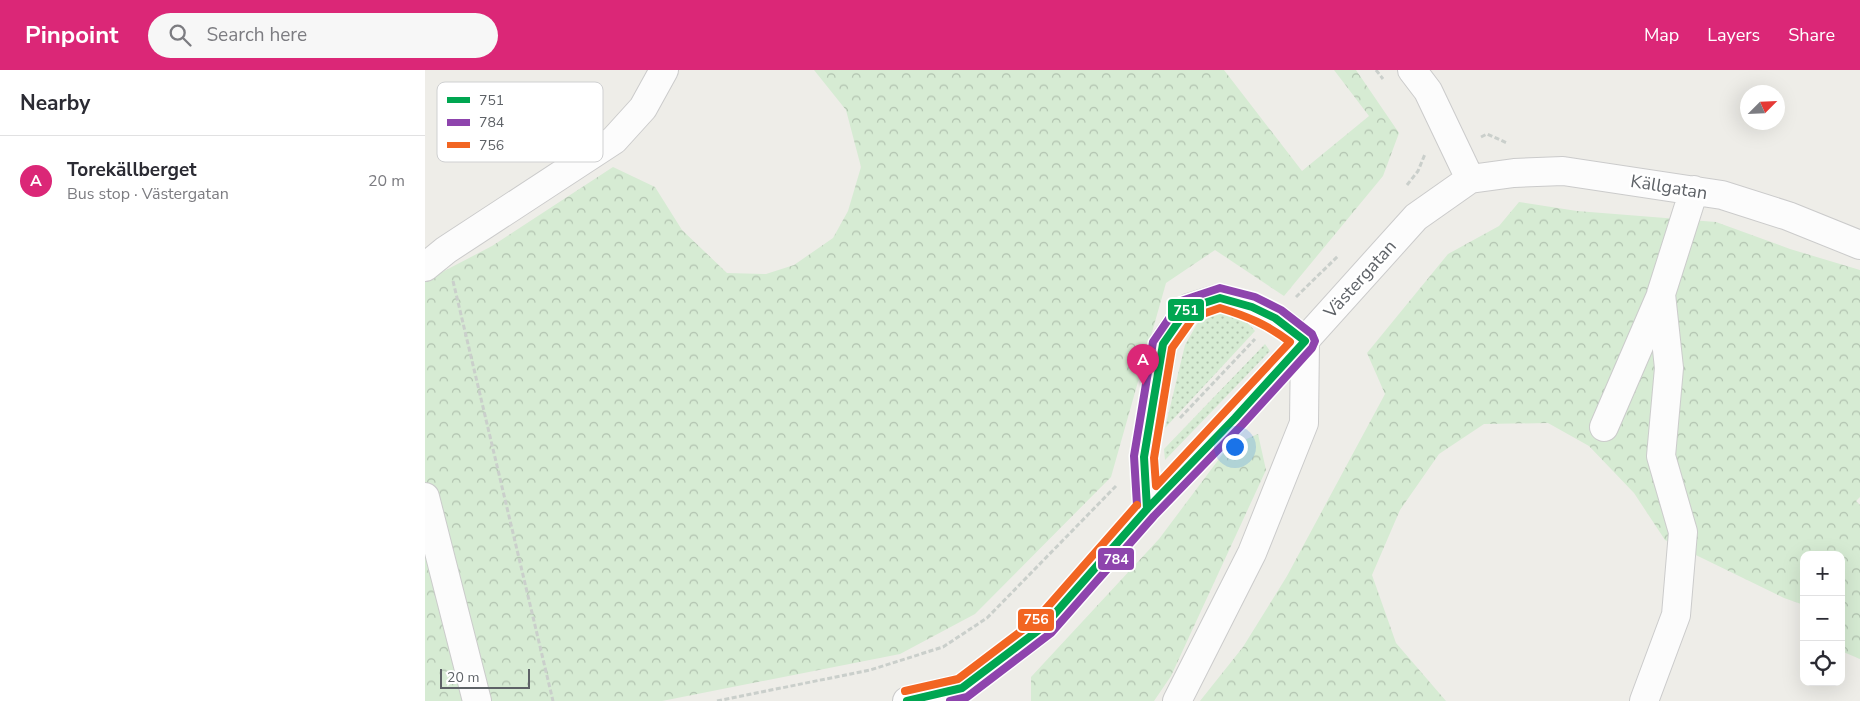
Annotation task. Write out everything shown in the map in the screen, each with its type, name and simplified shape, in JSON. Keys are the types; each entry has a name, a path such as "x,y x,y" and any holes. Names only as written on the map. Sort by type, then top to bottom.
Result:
{"street":[{"path":"603,147 614,140 643,108 664,70"},
{"path":"1412,70 1428,91 1470,180"},
{"path":"425,267 445,250 580,162"},
{"name":"Källgatan","path":"1470,180 1514,173 1563,171 1693,190 1722,195 1788,216 1860,245"},
{"name":"Västergatan","path":"907,701 968,694 1044,626 1147,509 1235,418 1416,217 1470,180"},
{"path":"1604,427 1661,294 1693,190"},
{"path":"1644,701 1676,615 1683,532 1661,456 1669,368 1661,294"},
{"path":"1147,509 1144,457 1163,344 1188,308 1219,298 1252,307 1275,318 1305,340 1304,423 1252,553 1177,701"},
{"path":"425,497 434,572 477,701"}],"path":[{"path":"445,250 553,701"}],"green space":[{"path":"814,70 1224,70 1302,171 1369,116 1334,70 1356,70 1399,133 1383,176 1284,296 1215,250 1166,283 1111,477 975,614 900,654 662,701 425,701 425,281 492,246 613,167 655,187 682,230 727,273 766,274 794,265 833,238 848,211 861,167 846,110"},
{"path":"1519,202 1577,211 1716,222 1790,249 1860,270 1860,497 1856,501 1860,505 1860,659 1845,653 1845,551 1800,551 1800,604 1784,598 1665,540 1634,493 1589,446 1548,423 1484,424 1439,454 1400,510 1372,575 1396,643 1446,701 1200,701 1243,647 1287,576 1385,394 1367,353 1448,254 1499,226"},
{"path":"1216,314 1239,317 1255,331 1165,428 1185,345 1197,324"},
{"path":"1265,344 1270,351 1165,460 1164,449"},
{"path":"1258,434 1266,470 1171,676 1154,701 1031,701 1031,677 1159,539 1228,447"}],"transit line":[{"name":"784","path":"950,701 967,697 1051,633 1154,516 1242,425 1312,348 1315,341 1312,334 1281,310 1255,297 1220,288 1181,301 1153,342 1134,456 1137,505"},
{"name":"751","path":"1147,509 1144,457 1163,344 1188,308 1220,298 1252,307 1275,318 1305,341"},
{"name":"756","path":"1220,308 1257,322 1290,342 1156,486 1154,458 1172,348 1194,317 1220,308"},
{"name":"751","path":"907,701 962,688 1044,626 1147,509 1235,418 1305,341"},
{"name":"756","path":"905,691 958,679 1037,619 1137,505"}],"place":[{"name":"Torekällberget","path":"1143,385"}]}
